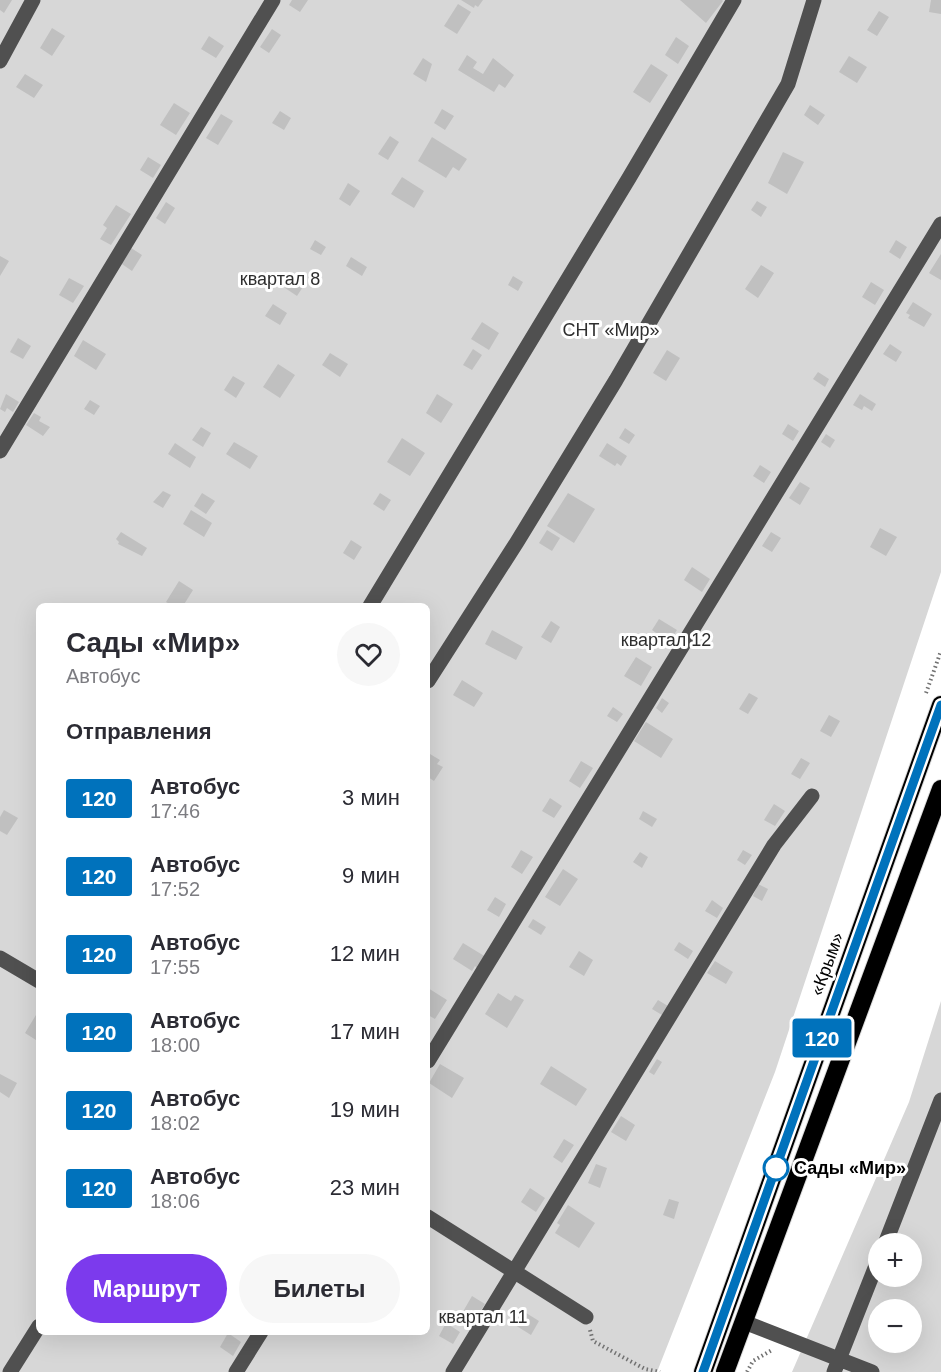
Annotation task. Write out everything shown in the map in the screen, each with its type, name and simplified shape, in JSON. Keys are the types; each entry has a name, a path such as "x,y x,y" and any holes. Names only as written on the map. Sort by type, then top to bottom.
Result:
{"highway":[{"name":"«Крым»","path":"703,1372 941,705"},
{"path":"725,1372 941,789"}],"lane":[{"path":"0,61 33,0"},
{"path":"0,451 273,0"},
{"path":"372,603 734,0"},
{"path":"430,678 517,542 616,380 788,84 814,0"},
{"path":"430,1058 941,224"},
{"path":"453,1372 774,845 813,796"},
{"path":"0,958 36,979"},
{"path":"889,1233 941,1100"},
{"path":"430,1218 586,1317"},
{"path":"837,1365 868,1286"},
{"path":"744,1322 792,1340 837,1365 872,1372"},
{"path":"10,1372 36,1331"},
{"path":"236,1372 259,1335"}],"path":[{"path":"586,1317 593,1341 645,1369 660,1372"},
{"path":"747,1372 760,1356 772,1350 786,1348 792,1340"}],"green space":[{"name":"СНТ «Мир»","path":"0,0 941,0 941,572 775,1072 657,1372 0,1372"},
{"path":"941,1001 941,1372 792,1372 909,1102"}],"building":[{"path":"0,0 12,0 4,13 0,10"},
{"path":"292,0 308,0 300,12 289,5"},
{"path":"461,0 483,0 478,7 475,5 474,8"},
{"path":"680,0 722,0 723,1 706,23"},
{"path":"931,0 941,0 941,14 929,12"},
{"path":"458,4 471,12 457,34 444,26"},
{"path":"879,11 889,17 877,36 867,30"},
{"path":"52,28 65,36 52,56 40,48"},
{"path":"272,29 281,35 269,53 260,47"},
{"path":"209,36 224,46 216,58 201,49"},
{"path":"676,37 689,46 678,64 665,55"},
{"path":"467,55 477,62 473,68 483,74 493,58 514,75 505,88 499,84 494,92 458,70"},
{"path":"849,56 867,67 857,83 839,72"},
{"path":"423,58 432,64 426,82 413,74"},
{"path":"651,64 668,75 650,103 633,92"},
{"path":"25,74 43,85 34,98 16,87"},
{"path":"174,103 190,113 176,135 160,125"},
{"path":"810,105 825,115 818,125 804,115"},
{"path":"442,109 454,116 445,130 434,123"},
{"path":"280,111 291,118 284,130 272,123"},
{"path":"221,114 233,121 218,145 206,138"},
{"path":"390,136 399,142 388,160 378,154"},
{"path":"432,137 467,159 459,171 453,167 446,178 418,161"},
{"path":"783,152 804,162 787,194 768,183"},
{"path":"148,157 161,165 153,178 140,170"},
{"path":"402,177 424,191 414,208 391,194"},
{"path":"348,183 360,191 350,206 339,199"},
{"path":"757,201 767,207 761,217 751,210"},
{"path":"166,202 175,208 165,224 156,218"},
{"path":"116,205 131,214 111,245 100,239 107,228 103,225"},
{"path":"315,240 326,247 321,255 310,249"},
{"path":"896,240 907,247 900,259 889,252"},
{"path":"128,246 142,255 132,271 119,262"},
{"path":"941,254 941,280 929,273"},
{"path":"0,256 9,261 0,276"},
{"path":"351,257 367,267 362,276 346,266"},
{"path":"761,265 774,273 758,298 745,289"},
{"path":"294,274 306,282 297,296 285,288"},
{"path":"513,276 523,282 518,291 508,285"},
{"path":"69,278 84,286 73,303 59,295"},
{"path":"871,282 884,290 875,305 862,297"},
{"path":"913,302 932,314 924,327 908,318 910,315 906,313"},
{"path":"273,304 287,313 280,325 265,316"},
{"path":"482,322 499,333 489,350 471,339"},
{"path":"18,338 31,346 23,359 10,352"},
{"path":"83,340 106,354 96,370 74,356"},
{"path":"890,344 902,352 896,362 883,354"},
{"path":"473,349 482,355 472,370 463,365"},
{"path":"667,350 680,358 666,381 653,373"},
{"path":"330,353 348,364 340,377 322,365"},
{"path":"278,364 295,375 280,398 263,387"},
{"path":"818,372 829,379 825,387 813,379"},
{"path":"233,376 245,383 236,398 224,390"},
{"path":"6,394 19,402 13,412 7,408 5,412 0,409"},
{"path":"437,394 453,404 441,423 426,413"},
{"path":"860,394 876,404 872,411 864,406 862,410 853,405"},
{"path":"90,400 100,406 94,415 84,409"},
{"path":"34,413 41,417 39,421 50,427 43,436 26,425"},
{"path":"788,424 799,431 793,441 782,434"},
{"path":"201,427 211,433 203,447 192,440"},
{"path":"625,428 635,435 629,444 619,438"},
{"path":"826,434 835,440 830,448 821,442"},
{"path":"402,438 425,453 410,476 387,462"},
{"path":"234,442 258,456 250,469 226,454"},
{"path":"175,443 196,457 190,468 168,454"},
{"path":"607,443 627,456 621,466 617,463 615,466 599,456"},
{"path":"760,465 771,472 764,483 753,476"},
{"path":"800,482 810,488 800,505 789,498"},
{"path":"163,491 171,495 163,508 153,502"},
{"path":"202,493 215,501 206,514 194,506"},
{"path":"380,493 391,500 384,511 373,504"},
{"path":"568,493 595,509 574,543 547,526"},
{"path":"191,510 212,523 204,537 183,524"},
{"path":"880,528 897,537 886,556 870,547"},
{"path":"547,530 560,538 552,551 539,543"},
{"path":"121,532 147,548 142,556 118,544 116,539"},
{"path":"771,532 781,538 772,552 762,546"},
{"path":"351,540 362,547 354,560 343,553"},
{"path":"692,567 710,579 702,592 684,580"},
{"path":"179,581 193,590 185,603 166,602"},
{"path":"659,619 677,630 669,642 652,630"},
{"path":"551,621 560,627 551,643 541,637"},
{"path":"492,630 523,647 516,660 485,644"},
{"path":"636,657 652,667 641,686 624,676"},
{"path":"462,680 483,693 474,707 453,695"},
{"path":"749,693 758,698 748,714 739,709"},
{"path":"662,698 669,703 662,713 656,708"},
{"path":"613,707 623,714 617,722 607,716"},
{"path":"829,715 840,721 831,737 820,731"},
{"path":"646,722 673,739 661,758 634,741"},
{"path":"430,754 440,760 437,764 443,767 434,781 430,778"},
{"path":"801,758 810,763 800,779 791,774"},
{"path":"581,761 593,768 580,788 569,781"},
{"path":"550,798 562,806 554,818 542,811"},
{"path":"774,804 785,811 775,826 764,820"},
{"path":"4,810 18,818 7,835 0,831 0,817"},
{"path":"643,811 657,819 652,827 639,819"},
{"path":"521,850 533,857 522,874 511,867"},
{"path":"743,850 752,855 745,865 737,860"},
{"path":"640,852 648,857 642,868 633,862"},
{"path":"563,869 578,879 560,906 545,897"},
{"path":"758,884 768,889 762,901 753,896"},
{"path":"495,897 506,904 499,917 487,910"},
{"path":"712,900 723,908 717,918 705,911"},
{"path":"533,919 546,927 541,935 528,927"},
{"path":"679,942 693,951 688,959 674,950"},
{"path":"463,943 486,957 478,969 475,966 472,971 453,959"},
{"path":"579,951 593,960 584,976 569,967"},
{"path":"715,961 733,972 726,984 707,973"},
{"path":"430,989 447,1000 435,1019 430,1016"},
{"path":"498,993 511,1001 515,995 524,1000 507,1028 485,1014"},
{"path":"658,1000 668,1006 662,1015 652,1009"},
{"path":"36,1015 36,1040 25,1033"},
{"path":"657,1059 662,1062 654,1075 649,1072"},
{"path":"440,1064 464,1078 452,1098 430,1084"},
{"path":"551,1066 587,1089 576,1106 540,1084"},
{"path":"0,1074 17,1083 9,1098 0,1092"},
{"path":"621,1116 635,1125 626,1141 611,1132"},
{"path":"564,1139 574,1145 562,1163 553,1157"},
{"path":"596,1164 607,1168 600,1188 588,1183"},
{"path":"530,1188 545,1198 536,1212 521,1202"},
{"path":"669,1199 679,1202 674,1219 663,1215"},
{"path":"568,1205 595,1223 579,1248 555,1233 560,1225 557,1223"},
{"path":"472,1296 485,1304 473,1323 461,1315"},
{"path":"523,1311 539,1321 531,1335 515,1325"},
{"path":"446,1323 460,1332 453,1344 439,1336"},
{"path":"227,1335 241,1342 233,1356 220,1347"}],"bus line":[{"name":"120","path":"703,1372 941,705"}],"place":[{"name":"Сады «Мир»","path":"776,1168"}],"park label":[{"name":"квартал 8","path":"280,279"},
{"name":"квартал 12","path":"666,640"},
{"name":"квартал 11","path":"483,1317"}]}
